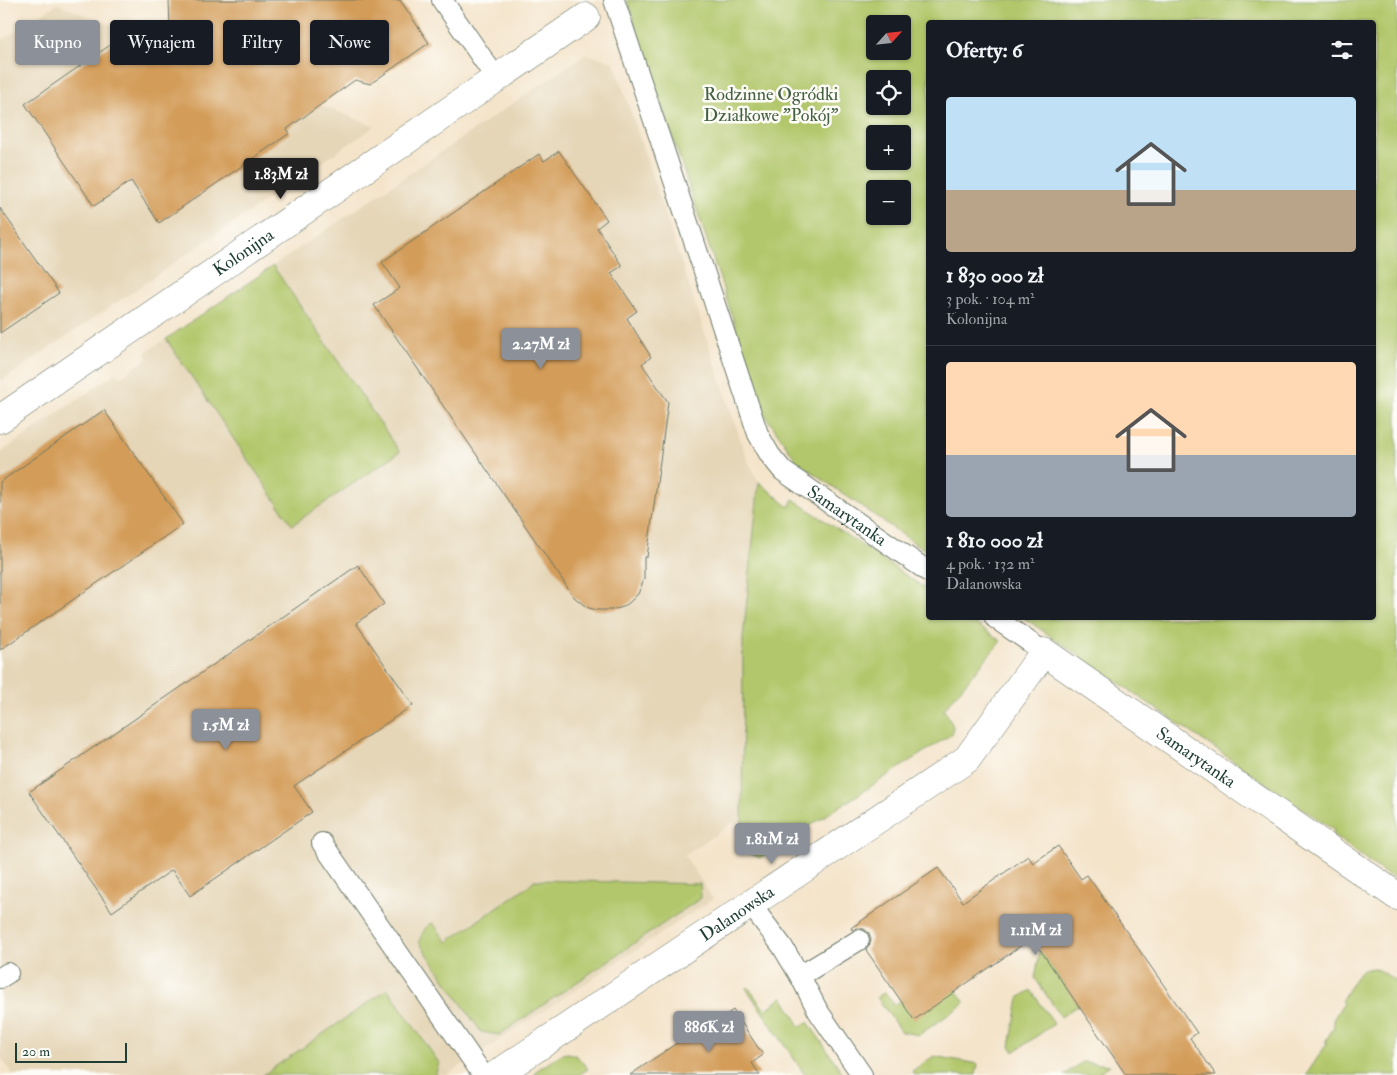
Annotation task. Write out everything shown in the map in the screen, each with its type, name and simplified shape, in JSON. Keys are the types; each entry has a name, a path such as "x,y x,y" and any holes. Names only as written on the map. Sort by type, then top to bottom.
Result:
{"street":[{"name":"Kolonijna","path":"0,418 586,17"},
{"name":"Samarytanka","path":"1044,652 1397,896"},
{"name":"Dalanowska","path":"496,1075 967,759 1044,652"}],"lane":[{"path":"442,0 496,78"},
{"name":"Samarytanka","path":"614,0 758,434 782,471 926,570"},
{"name":"Samarytanka","path":"998,620 1044,652"},
{"path":"322,843 483,1075"},
{"path":"751,905 782,946 818,1011 862,1075"},
{"path":"800,976 859,940"}],"shaded area":[{"path":"57,4 99,20 33,20"},
{"path":"100,20 110,24 110,65 213,64 375,126 0,382 0,42 15,32 15,65 100,65"},
{"path":"586,54 614,62 747,459 759,482 743,638 742,823 731,824 684,855 713,899 447,1075 13,1075 0,1056 0,453 116,373 121,377 148,358 146,352 166,339 292,525 400,452 273,266"}],"green space":[{"name":"Rodzinne Ogródki Działkowe \"Pokój\"","path":"627,0 1397,0 1397,879 1383,872 1332,834 1334,830 1027,620 1376,620 1376,20 926,20 926,551 796,460 765,415"},
{"path":"273,266 400,452 292,525 166,339"},
{"path":"759,482 789,507 793,499 926,589 926,620 970,620 1001,641 944,709 953,726 952,734 760,858 742,850 743,638"},
{"path":"534,880 700,884 701,898 499,1035 481,1032 419,942 426,928 433,923 447,942"},
{"path":"1040,950 1078,1005 1061,1017 1035,978"},
{"path":"1375,968 1397,981 1397,1075 1306,1075 1326,1045 1326,1040 1334,1027 1333,1020 1343,1003 1341,1001 1359,972"},
{"path":"748,987 765,1010 783,997 800,1026 808,1022 844,1075 805,1075 746,988"},
{"path":"388,989 439,1063 435,1075 263,1075"},
{"path":"956,990 965,1003 919,1035 901,1032 877,997 885,992 894,1005 901,1000"},
{"path":"1031,990 1054,1024 1014,1052 1010,1046 1019,998"},
{"path":"568,1053 577,1056 588,1069 579,1075 534,1075 536,1071 562,1054"},
{"path":"934,1056 978,1064 976,1075 914,1075 912,1071"},
{"path":"1082,1062 1110,1065 1096,1075 1064,1075"}],"building":[{"path":"169,0 400,0 429,43 370,84 355,80 287,129 290,133 159,223 131,181 94,206 25,104 81,65 100,65 100,52 110,45 110,65 213,65 213,20 170,20"},
{"path":"559,151 607,220 597,228 622,266 611,273 637,311 627,318 651,357 642,364 668,402 647,557 644,557 644,579 638,594 630,602 623,607 612,610 589,608 574,597 374,305 400,288 382,262 539,154 544,161"},
{"path":"0,208 59,293 0,333"},
{"path":"104,410 183,524 0,650 0,482"},
{"path":"358,565 384,604 356,623 413,705 294,786 312,812 190,896 172,870 112,912 29,792"},
{"path":"1058,846 1081,879 1087,875 1197,1033 1190,1038 1216,1075 1126,1075 1032,938 914,1020 866,950 871,940 869,933 864,929 852,930 851,928 938,868 963,902 1028,856 1033,863"},
{"path":"733,1010 763,1055 752,1063 760,1075 630,1075 693,1032 696,1036"}]}
